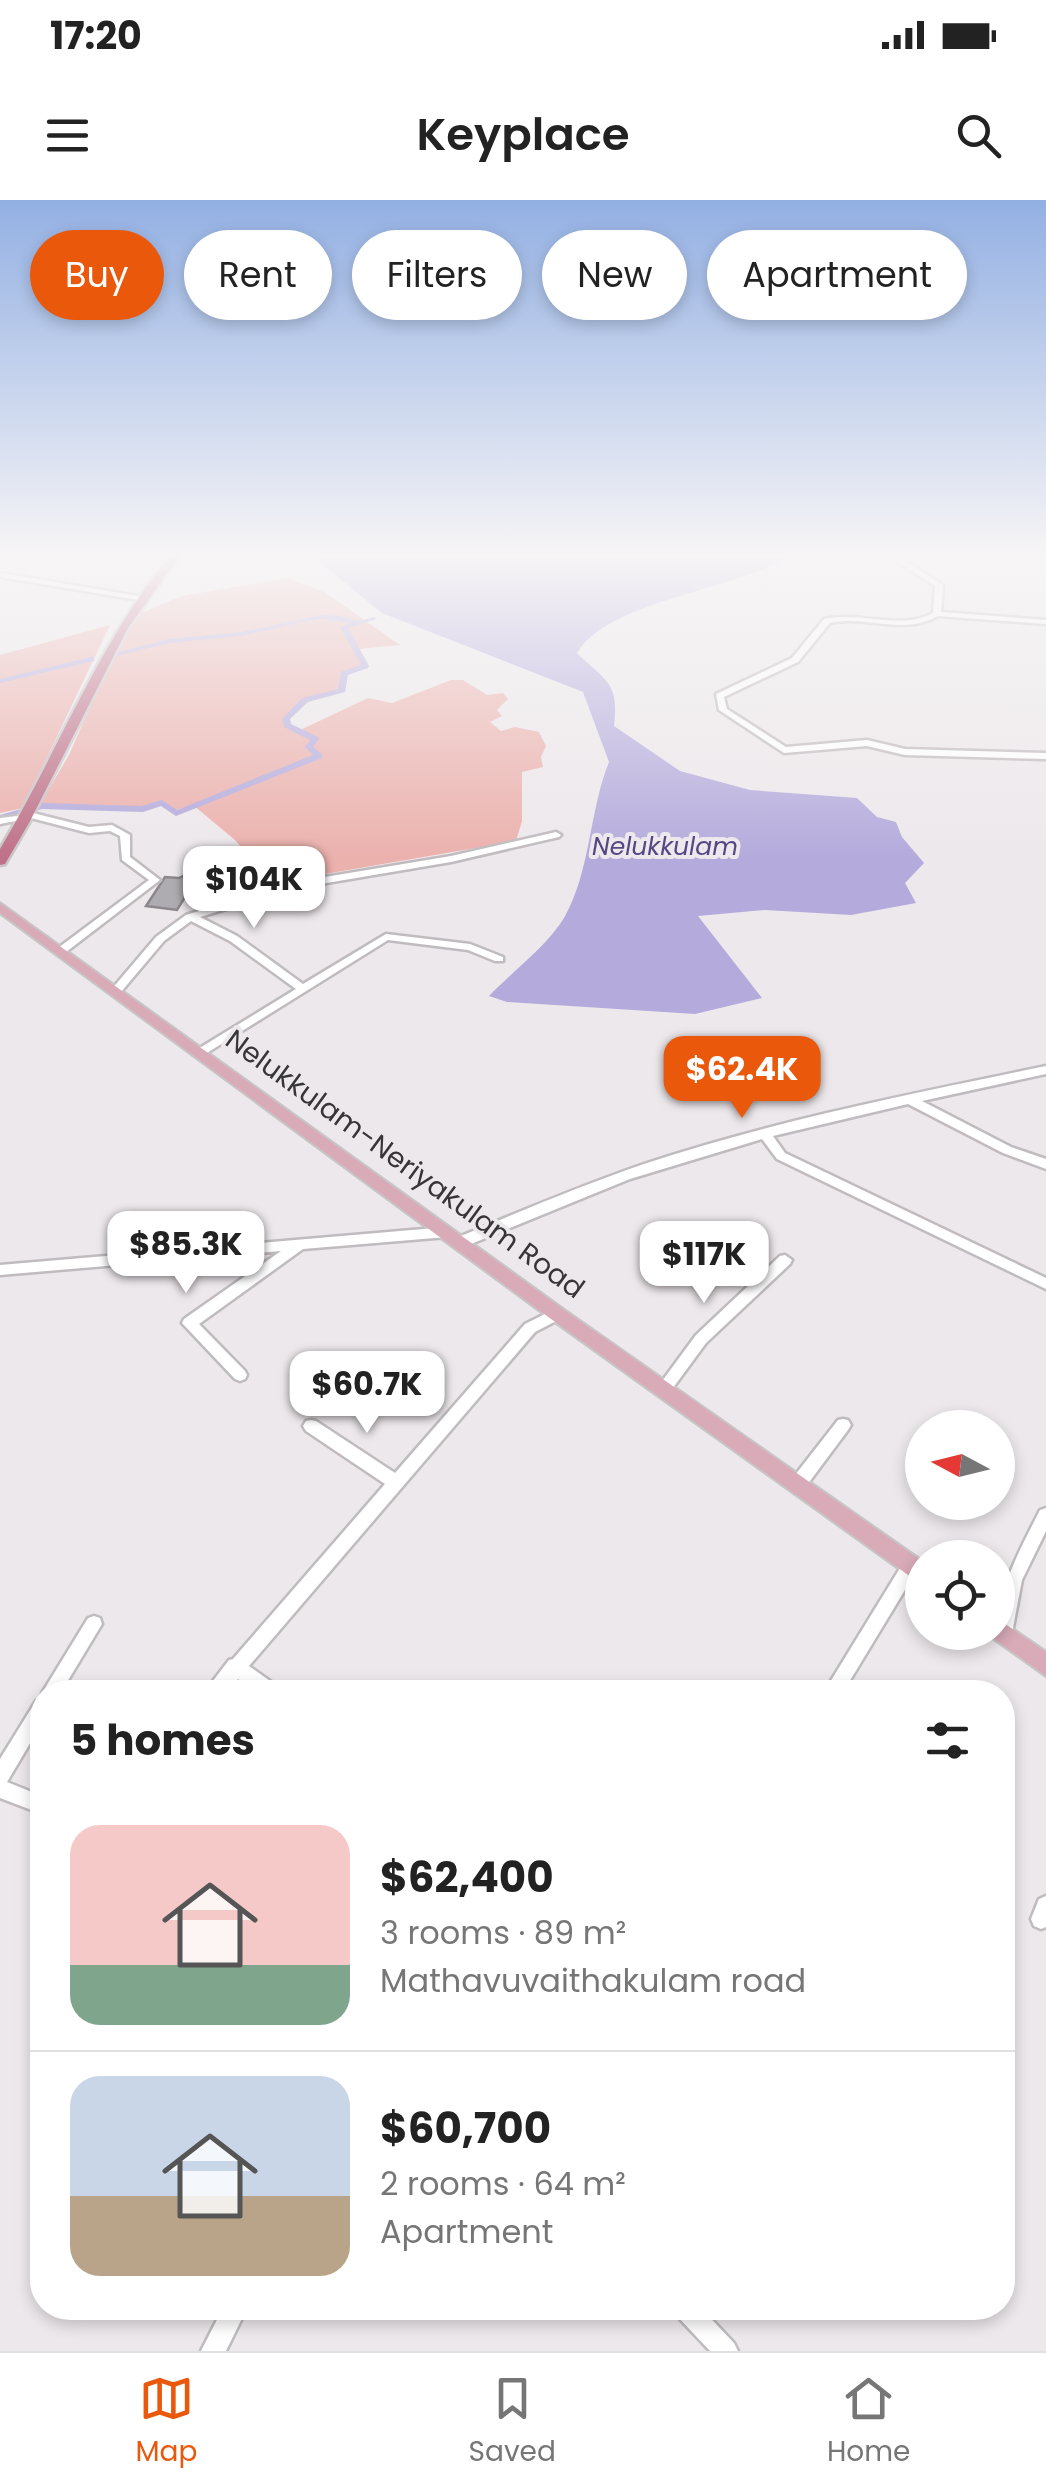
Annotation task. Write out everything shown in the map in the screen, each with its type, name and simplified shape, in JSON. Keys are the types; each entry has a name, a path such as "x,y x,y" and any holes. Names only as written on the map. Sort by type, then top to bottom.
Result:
{"highway":[{"path":"0,862 28,816 104,657"}],"main road":[{"name":"Nelukkulam-Neriyakulam Road","path":"0,907 557,1314 905,1560"},
{"path":"1015,1642 1046,1665"}],"street":[{"path":"796,657 724,693 718,703 754,734 784,750 867,743 904,752 1046,756"},
{"path":"0,821 28,816 90,830 112,828 125,835 125,858 154,880 62,950"},
{"path":"117,990 160,939 190,917 289,886 451,859 556,835"},
{"path":"190,917 219,926 248,953 301,987"},
{"path":"202,1052 386,937 470,947 500,959"},
{"path":"0,1270 303,1243 454,1237 684,1157 909,1098 1046,1070"},
{"path":"909,1098 1007,1150 1046,1164"},
{"path":"766,1137 781,1156 1046,1284"},
{"path":"240,1375 189,1323 303,1243"},
{"path":"665,1388 701,1340 784,1260"},
{"path":"224,1680 530,1328 557,1314"},
{"path":"798,1484 843,1425"},
{"path":"311,1426 397,1483"},
{"path":"1015,1577 1046,1515"},
{"path":"841,1680 905,1587"},
{"path":"59,1680 94,1624"},
{"path":"235,1666 254,1680"},
{"path":"0,1776 30,1727"},
{"path":"0,1789 30,1800"},
{"path":"213,2351 229,2320"},
{"path":"696,2320 726,2351"}],"shaded area":[{"path":"0,657 95,657 23,808 0,813"},
{"path":"112,657 360,657 362,666 342,674 339,690 297,703 286,725 298,731 368,698 392,703 451,680 463,680 487,695 503,693 508,699 497,710 502,716 490,722 501,731 515,727 539,732 546,746 541,757 543,767 522,772 522,821 516,841 273,883 235,840 193,805 176,810 162,802 143,808 40,804 69,755"}],"water":[{"name":"Nelukkulam","path":"495,657 582,657 612,691 614,726 680,771 750,790 857,798 877,817 896,822 902,837 924,863 905,883 916,903 851,915 765,910 698,916 762,998 695,1014 507,1002 489,996 557,928 580,881 609,762 583,692"}],"building":[{"path":"205,865 177,910 146,906 165,877 179,878"}],"waterway":[{"path":"0,818 42,806 143,809 162,803 176,813 319,756 309,747 315,739 287,725 286,719 305,700 342,690 344,674 365,666 360,657"},
{"path":"0,681 91,659"}]}
